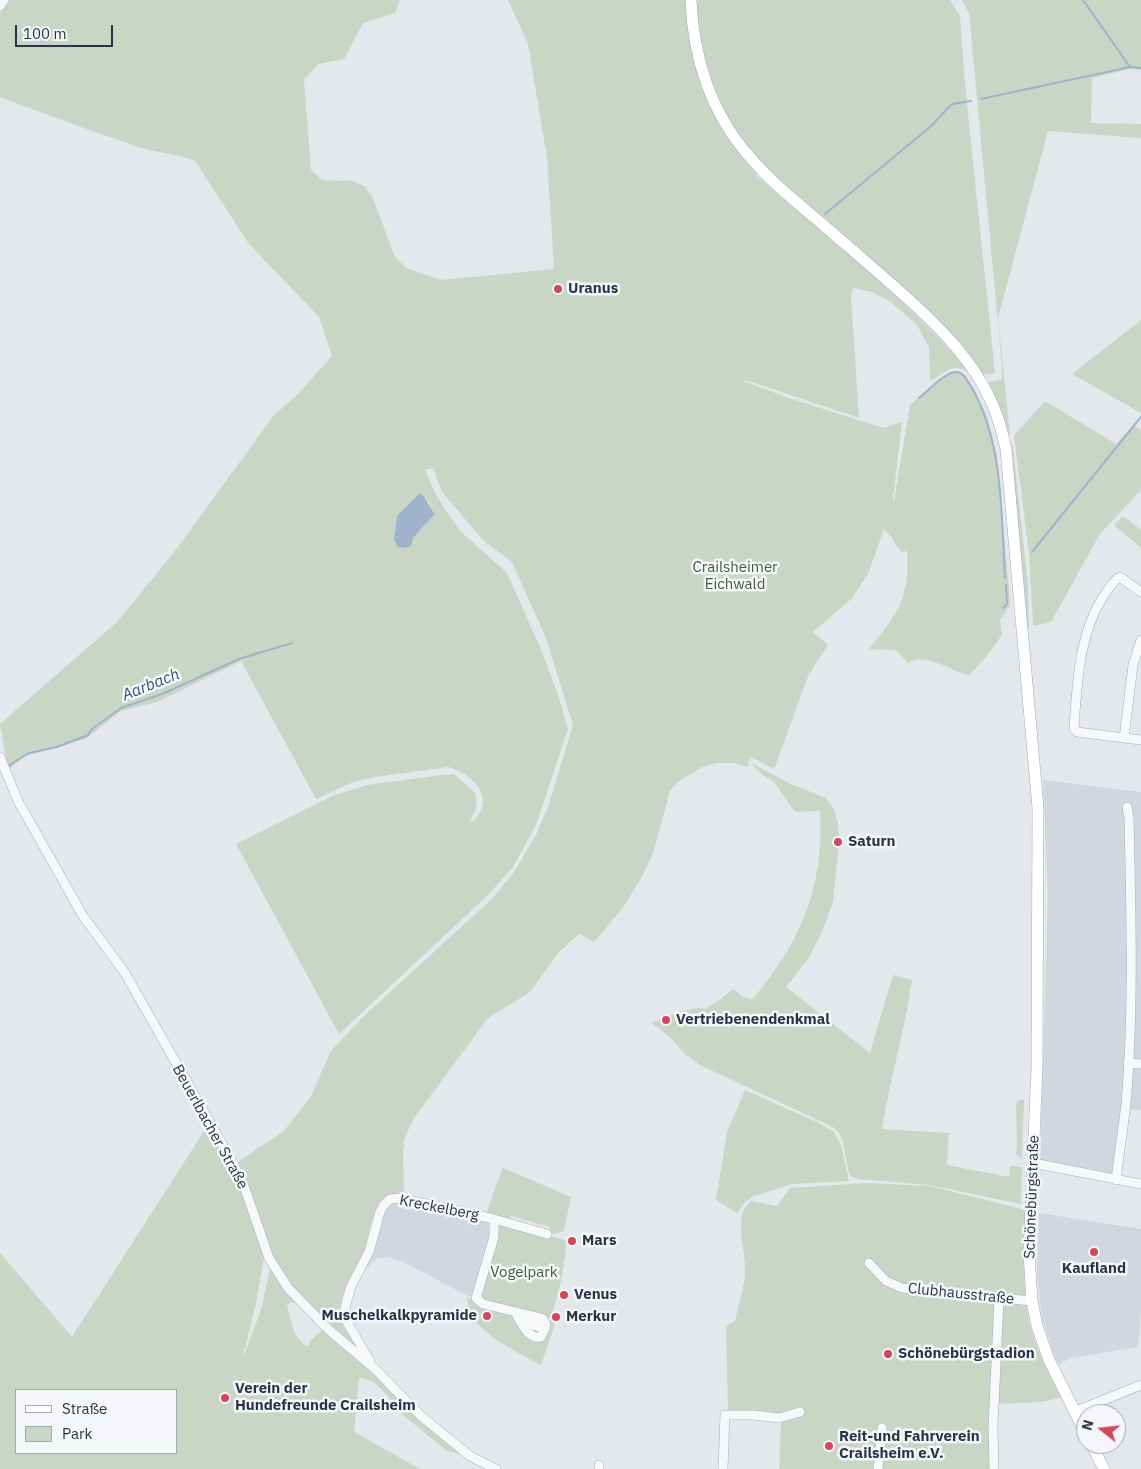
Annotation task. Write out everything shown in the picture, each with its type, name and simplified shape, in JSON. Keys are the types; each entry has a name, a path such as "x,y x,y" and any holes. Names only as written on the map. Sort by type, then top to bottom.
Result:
{"main road":[{"name":"Schönebürgstraße","path":"691,0 692,28 707,85 724,121 748,155 794,200 903,294 944,334 982,383 997,415 1006,449 1038,808 1037,1068 1029,1253 1032,1301 1037,1326 1049,1360 1076,1416"},
{"path":"1096,1454 1104,1469"}],"street":[{"path":"0,6 4,0"},
{"path":"1141,592 1120,577 1115,580 1100,600 1087,630 1082,654 1074,729 1077,732 1141,740"},
{"path":"1124,738 1133,665 1141,640"},
{"name":"Beuerlbacher Straße","path":"0,757 18,801 78,908 125,973 233,1163 244,1186 269,1258 288,1288 329,1330 374,1368 421,1416 470,1456 496,1469"},
{"path":"1116,1180 1125,1106 1136,941 1127,806"},
{"path":"1128,1063 1141,1064"},
{"path":"1033,1163 1141,1184"},
{"name":"Kreckelberg","path":"374,1368 347,1322 345,1308 348,1293 369,1252 378,1218 383,1206 390,1199 400,1198 494,1219 547,1234"},
{"name":"Kreckelberg","path":"494,1219 494,1237 476,1298 477,1301 483,1304 517,1312"},
{"name":"Clubhausstraße","path":"869,1263 886,1281 902,1288 1032,1301"},
{"path":"994,1469 993,1426 999,1299"},
{"path":"517,1312 543,1319 546,1322 541,1338 534,1337 527,1332 517,1312"},
{"path":"1074,1412 1141,1385"},
{"path":"724,1469 725,1415 753,1415 779,1418 800,1412"},
{"path":"878,1469 882,1428"}],"shaded area":[{"path":"1043,780 1141,792 1141,1110 1123,1109 1113,1175 1040,1161 1048,895"},
{"path":"403,1200 494,1221 474,1299 403,1262 388,1257 377,1258 362,1272 380,1214 389,1201"},
{"name":"Kaufland","path":"1039,1213 1141,1229 1141,1310 1138,1347 1073,1358 1062,1362 1059,1366 1042,1318 1037,1276"}],"green space":[{"name":"Crailsheimer Eichwald","path":"10,0 400,0 395,13 363,23 344,59 318,64 304,80 311,170 322,180 352,181 364,186 372,196 395,257 406,268 441,280 554,269 547,158 528,44 508,0 950,0 960,16 965,84 995,373 987,375 980,373 942,327 851,240 834,230 761,165 756,175 895,295 971,374 959,368 954,368 945,371 930,381 929,347 917,325 891,302 872,292 853,288 851,296 859,418 744,381 786,397 883,428 902,422 894,501 910,405 951,372 960,372 965,375 987,416 997,456 1010,601 1009,607 1000,620 1002,635 985,658 969,675 930,661 915,660 908,663 896,650 869,649 900,605 906,582 907,551 901,552 884,529 868,574 851,599 813,632 828,645 809,674 774,769 751,757 748,767 734,763 717,763 702,767 679,781 670,791 653,853 643,875 624,906 594,942 579,934 558,953 530,992 488,1018 414,1118 405,1137 403,1152 404,1196 388,1197 383,1200 376,1210 362,1258 342,1297 341,1310 346,1328 375,1368 470,1456 447,1451 403,1415 374,1382 359,1377 354,1432 420,1469 0,1469 0,1253 72,1337 208,1125 228,1163 236,1173 264,1257 245,1349 240,1349 244,1350 243,1358 262,1307 270,1268 277,1280 283,1278 273,1261 237,1166 239,1161 284,1131 311,1096 331,1051 365,1015 494,897 514,872 536,835 548,807 573,725 546,638 512,562 484,541 442,492 433,468 425,470 437,497 459,530 507,573 543,654 568,729 536,825 513,867 488,895 339,1034 236,844 332,796 367,785 442,775 454,774 475,793 477,807 469,823 480,812 483,797 480,790 469,777 448,767 375,777 353,782 316,799 241,661 157,702 121,711 85,739 23,757 8,770 0,724 117,622 175,551 274,415 296,396 332,356 319,317 249,244 195,161 142,148 0,97 0,13","holes":["428,500 430,508 435,514 413,538 394,539 397,516","292,1302 296,1303 323,1329 310,1341 308,1347 299,1339 291,1323 287,1305"]},
{"path":"962,0 1141,0 1141,70 1130,69 1092,78 1091,123 1141,124 1141,138 1048,131 998,318 1010,434 1006,436 987,384 1002,379 1002,366 969,13"},
{"path":"1141,320 1141,413 1072,374"},
{"path":"1045,401 1116,444 1133,425 1141,430 1141,490 1100,534 1051,622 1033,626 1029,554 1014,435"},
{"path":"1011,443 1028,584 1029,628 1027,627 1009,444"},
{"path":"1123,516 1141,530 1141,548 1114,525"},
{"path":"751,763 791,784 826,798 834,809 838,824 839,845 833,902 822,932 808,959 786,987 870,1053 893,975 912,980 882,1129 949,1133 947,1165 1009,1177 1010,1166 1022,1167 1021,1204 930,1185 858,1179 851,1176 848,1170 843,1142 840,1134 833,1127 700,1065 685,1054 670,1037 652,1023 686,1010 706,1009 733,989 745,997 753,999 784,956 806,912 818,865 820,811 795,812 774,782 760,773"},
{"path":"745,1090 819,1123 834,1132 841,1145 849,1181 792,1184 754,1196 744,1203 737,1213 716,1200 727,1132"},
{"path":"1022,1099 1024,1100 1022,1159 1016,1154 1016,1104"},
{"path":"503,1168 571,1197 564,1231 555,1234 549,1233 550,1227 511,1216 509,1221 486,1215"},
{"name":"Schönebürgstadion","path":"866,1183 931,1186 1025,1210 1024,1276 1030,1326 1046,1368 1061,1398 1040,1402 994,1404 992,1469 779,1469 781,1422 792,1417 728,1412 726,1326 735,1321 745,1276 741,1225 745,1209 750,1201 777,1206 790,1188"},
{"name":"Vogelpark","path":"496,1221 565,1240 566,1251 563,1272 555,1306 548,1319 555,1324 541,1365 512,1350 492,1336 475,1321 469,1311 467,1297 473,1300 478,1298"}],"water":[{"path":"420,493 435,514 413,538 411,546 405,548 398,547 394,539 397,516"}],"waterway":[{"path":"1083,0 1130,67"},
{"path":"981,99 1130,67 1141,68"},
{"path":"825,214 930,127 952,104 971,101"},
{"path":"919,398 942,378 956,372 964,375 972,388 990,433 995,457 1001,505 1005,578"},
{"path":"1032,552 1141,417"},
{"path":"1003,608 1007,604 1006,585"},
{"name":"Aarbach","path":"7,768 29,753 57,747 88,735 92,729 121,708 162,694 239,659 292,643"}],"place":[{"name":"Uranus","path":"558,289"},
{"name":"Saturn","path":"838,842"},
{"name":"Vertriebenendenkmal","path":"666,1020"},
{"name":"Mars","path":"572,1241"},
{"name":"Kaufland","path":"1094,1252"},
{"name":"Venus","path":"564,1295"},
{"name":"Muschelkalkpyramide","path":"487,1316"},
{"name":"Merkur","path":"556,1317"},
{"name":"Schönebürgstadion","path":"888,1354"},
{"name":"Verein der Hundefreunde Crailsheim","path":"225,1398"},
{"name":"Reit-und Fahrverein Crailsheim e.V.","path":"829,1446"}]}
